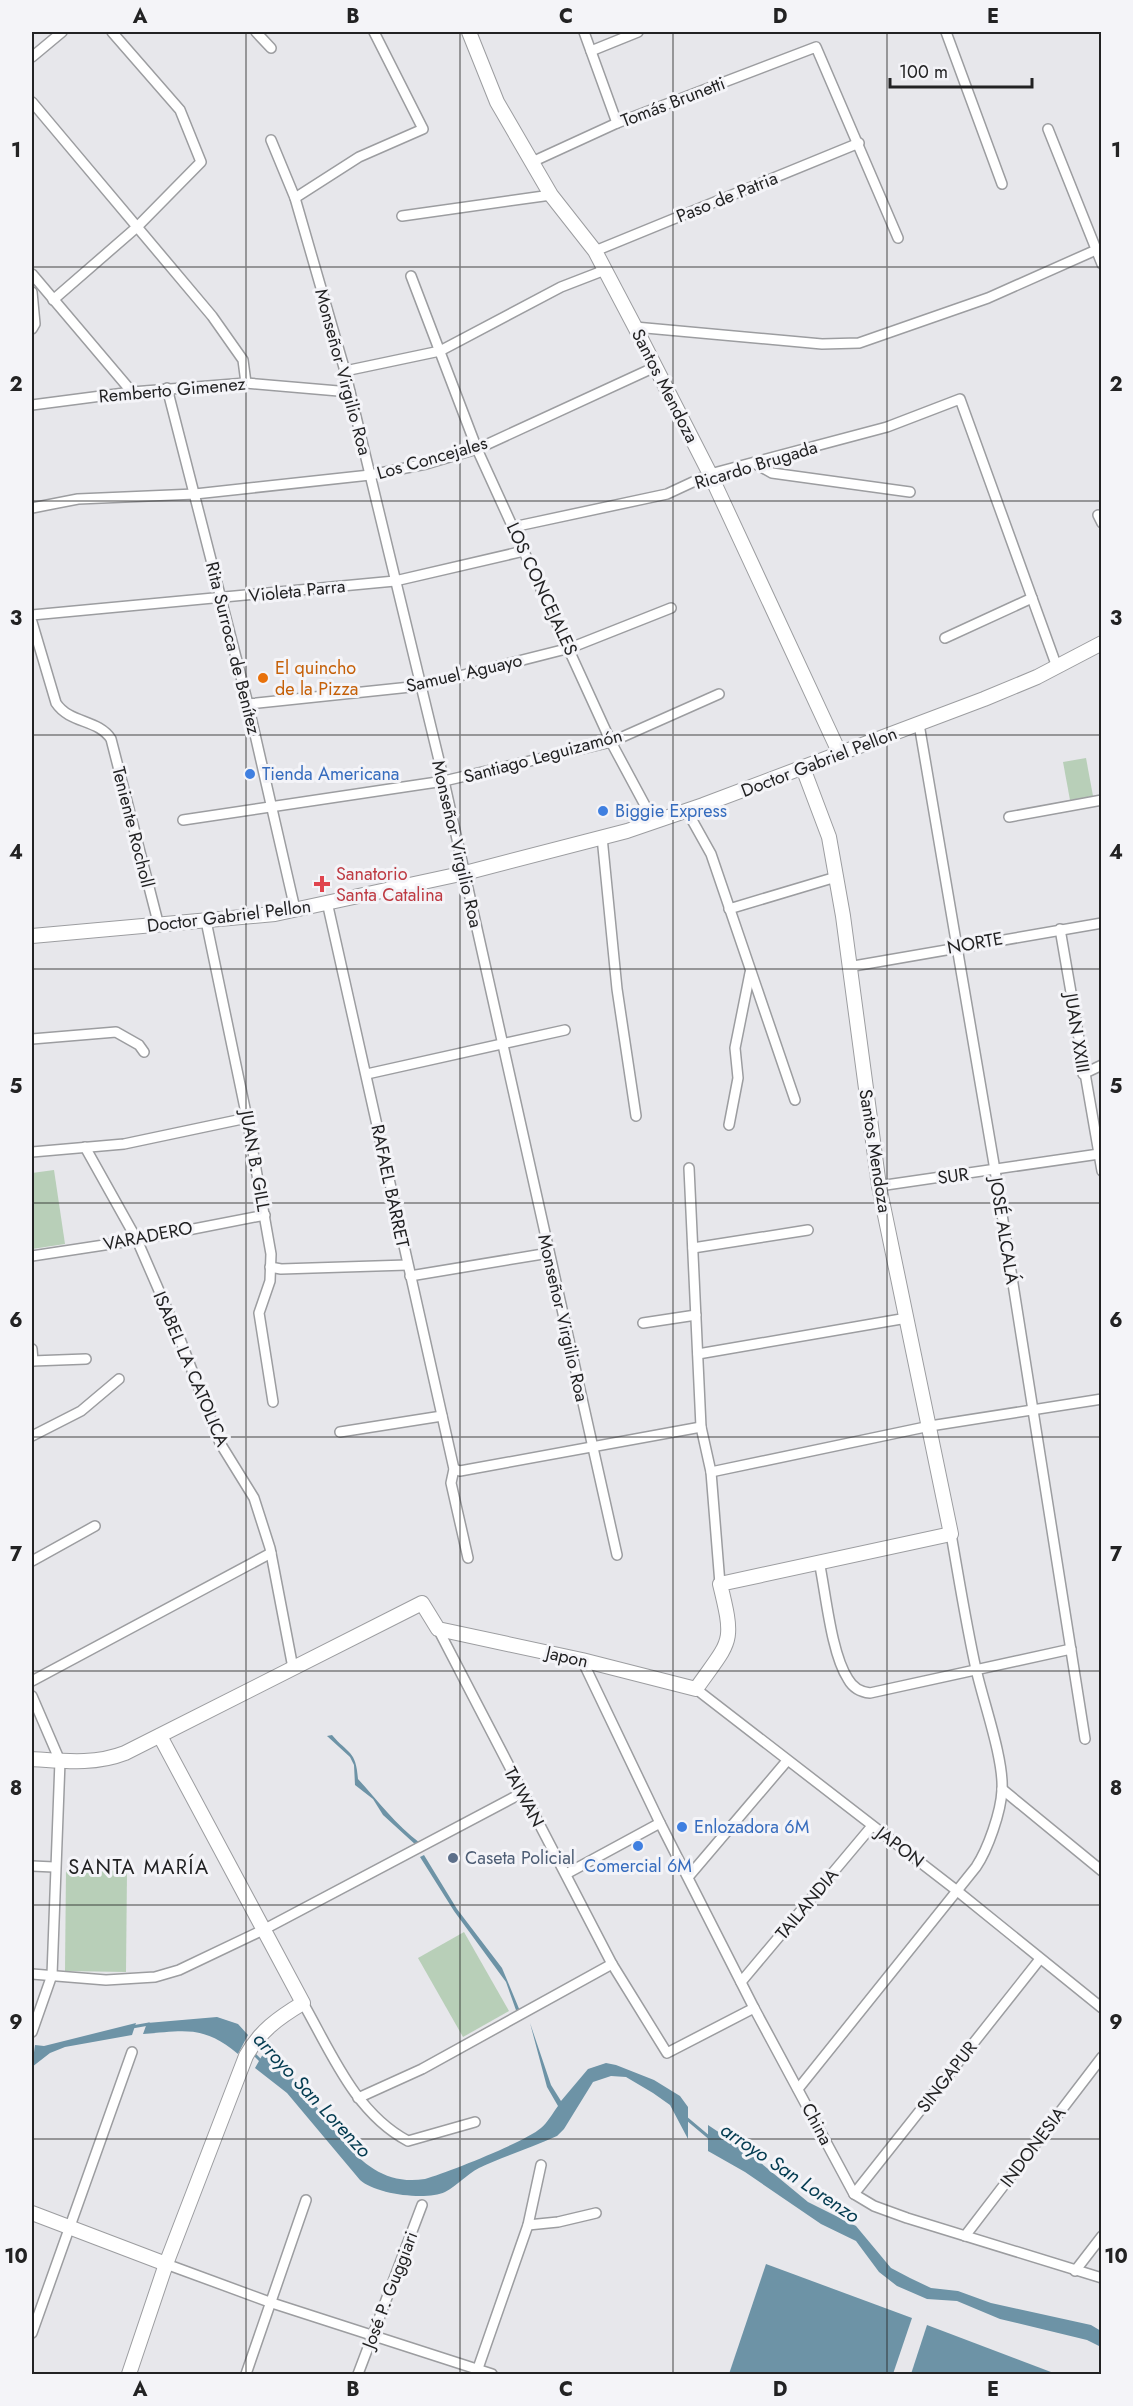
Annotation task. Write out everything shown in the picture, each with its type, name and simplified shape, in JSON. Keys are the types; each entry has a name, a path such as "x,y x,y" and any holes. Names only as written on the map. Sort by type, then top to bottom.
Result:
{"street":[{"path":"32,57 62,32"},
{"path":"53,300 137,227 199,164 201,159 180,110 112,32"},
{"path":"256,32 271,48"},
{"path":"295,198 359,157 423,129 374,32"},
{"name":"Santos Mendoza","path":"469,32 497,102 551,195 595,251 635,327 710,474 840,754"},
{"path":"584,32 617,123"},
{"path":"591,51 638,32"},
{"path":"946,32 1002,184"},
{"name":"Tomás Brunetti","path":"532,162 617,123 816,47 860,143"},
{"path":"32,102 234,345 247,370 246,382"},
{"path":"1048,129 1101,264"},
{"name":"Monseñor Virgilio Roa","path":"271,140 295,198 345,371 444,781 501,1046 617,1554"},
{"path":"860,143 898,238"},
{"name":"Paso de Patria","path":"595,251 860,143"},
{"path":"402,216 551,195"},
{"path":"635,327 822,344 859,343 988,298 1096,250"},
{"path":"345,371 440,351 561,287 605,270"},
{"path":"32,274 132,392"},
{"name":"LOS CONCEJALES","path":"411,276 477,449 570,648 611,742 654,822"},
{"path":"32,292 35,324 32,329"},
{"name":"Los Concejales","path":"32,508 78,499 195,494 369,475 477,449 655,367"},
{"name":"Remberto Gimenez","path":"32,405 167,388 246,382 350,392"},
{"name":"Rita Surroca de Benítez","path":"167,388 248,704 296,909"},
{"name":"Ricardo Brugada","path":"513,527 667,494 710,474 888,427 960,399 1032,598"},
{"path":"754,463 772,473 910,492"},
{"name":"Violeta Parra","path":"32,615 395,581 525,551"},
{"path":"945,638 1032,598 1057,667"},
{"name":"Samuel Aguayo","path":"248,704 420,686 570,648 671,608"},
{"name":"Teniente Rocholl","path":"32,622 56,703 62,712 105,730 111,739 159,926"},
{"name":"Doctor Gabriel Pellon","path":"32,936 159,926 296,909 465,873 602,837 654,822 919,724 1037,677 1101,644"},
{"name":"Santiago Leguizamón","path":"183,820 271,809 444,781 611,742 719,694"},
{"name":"JOSÉ ALCALÁ","path":"919,724 955,946 995,1170 1085,1739"},
{"name":"Santos Mendoza","path":"803,768 829,837 879,1186 951,1534"},
{"path":"1009,817 1101,800"},
{"path":"687,810 711,854 795,1100"},
{"path":"602,837 617,989 636,1116"},
{"path":"729,909 836,877"},
{"name":"RAFAEL BARRET","path":"327,902 454,1469 451,1483 468,1558"},
{"name":"JUAN B. GILL","path":"206,921 265,1215 270,1281 259,1313 273,1402"},
{"name":"NORTE","path":"848,967 955,946 1101,923"},
{"name":"JUAN XXIII","path":"1060,929 1101,1171"},
{"path":"729,1125 738,1078 735,1048 750,970"},
{"path":"367,1074 565,1030"},
{"path":"32,1039 116,1032 139,1046 144,1052"},
{"path":"1083,1074 1101,1065"},
{"path":"32,1152 142,1142 247,1118"},
{"name":"ISABEL LA CATOLICA","path":"85,1147 137,1240 220,1443 254,1498 271,1553 293,1668"},
{"name":"SUR","path":"879,1186 1099,1154"},
{"path":"689,1168 701,1426 711,1473 720,1584 730,1625 728,1643 696,1689"},
{"name":"VARADERO","path":"32,1257 137,1240 265,1215"},
{"path":"693,1248 808,1230"},
{"path":"410,1276 549,1252"},
{"path":"270,1267 281,1269 407,1265"},
{"path":"643,1323 696,1315"},
{"path":"698,1354 908,1318"},
{"path":"32,1349 32,1361 86,1359"},
{"path":"32,1436 81,1411 119,1379"},
{"path":"711,1473 930,1426 1101,1399"},
{"path":"340,1431 442,1416"},
{"path":"454,1469 460,1471 701,1426"},
{"path":"32,1561 95,1526"},
{"path":"720,1584 951,1534 976,1669 995,1743 1002,1789 983,1856 798,2089"},
{"path":"32,1681 271,1553"},
{"path":"819,1562 840,1663 849,1681 860,1692 870,1693 1071,1649"},
{"path":"32,1760 106,1760 160,1736 420,1604 423,1604 438,1629"},
{"name":"Japon","path":"438,1629 582,1660 696,1689"},
{"name":"TAIWAN","path":"438,1629 612,1964 667,2054 754,2008"},
{"name":"China","path":"582,1660 660,1823 689,1876 754,2008 854,2194"},
{"name":"JAPON","path":"696,1689 786,1762 956,1890 1101,2007"},
{"path":"32,1696 60,1761 54,1867 52,1975 32,2032"},
{"path":"160,1736 263,1930 358,2098 381,2122 408,2141 476,2122"},
{"path":"689,1876 786,1762"},
{"path":"1002,1789 1101,1870"},
{"path":"32,1974 105,1980 155,1977 179,1970 263,1930 522,1793"},
{"path":"566,1874 660,1823"},
{"name":"TAILANDIA","path":"741,1982 872,1826"},
{"path":"32,1866 54,1867"},
{"name":"SINGAPUR","path":"854,2194 1040,1959"},
{"path":"358,2098 422,2069 612,1964"},
{"path":"129,2374 166,2264 246,2056 256,2037 280,2017 303,2003"},
{"path":"32,2332 132,2052"},
{"name":"INDONESIA","path":"965,2236 1101,2057"},
{"path":"477,2372 528,2225 541,2165"},
{"path":"854,2194 874,2206 1101,2278"},
{"path":"246,2374 306,2200"},
{"name":"José P. Guggiari","path":"358,2374 422,2205"},
{"path":"32,2213 272,2303 477,2372 492,2374"},
{"path":"528,2225 558,2222 596,2213"},
{"path":"1075,2271 1101,2236"}],"green space":[{"path":"1086,758 1093,796 1070,800 1063,762"},
{"path":"54,1170 65,1244 32,1249 32,1173"},
{"path":"66,1869 127,1871 126,1972 65,1971"},
{"path":"464,1932 509,2011 463,2037 418,1958"}],"water":[{"path":"332,1735 353,1757 358,1779 395,1821 420,1843 417,1846 383,1815 373,1799 355,1785 354,1765 350,1757 327,1736"},
{"path":"424,1855 457,1909 502,1968 520,2011 517,2013 506,1982 454,1911 420,1857"},
{"path":"217,2017 238,2024 248,2035 238,2054 215,2038 204,2034 183,2031 143,2034 147,2023"},
{"path":"136,2023 132,2035 65,2047 50,2053 32,2067 35,2045 44,2046"},
{"path":"530,2023 551,2085 561,2101 588,2069 606,2063 616,2065 654,2080 680,2096 688,2107 688,2139 670,2105 626,2077 611,2076 593,2082 564,2129 557,2136 479,2168 445,2192 426,2196 401,2195 377,2189 360,2180 287,2093 255,2068 263,2054 292,2077 348,2147 364,2162 382,2173 402,2179 425,2179 519,2141 548,2121 558,2106 547,2087"},
{"path":"708,2125 744,2149 808,2202 856,2226 891,2268 931,2288 958,2291 991,2303 1091,2325 1101,2331 1101,2347 1087,2340 1000,2319 957,2301 927,2299 897,2286 879,2272 856,2241 821,2224 745,2172 708,2151"},
{"path":"766,2264 912,2318 893,2374 729,2374"},
{"path":"927,2325 1051,2372 1050,2374 911,2374"}],"waterway":[{"name":"arroyo San Lorenzo","path":"132,2027 149,2024"},
{"name":"arroyo San Lorenzo","path":"252,2052 263,2063"},
{"name":"arroyo San Lorenzo","path":"686,2118 711,2139"}],"place":[{"name":"El quincho de la Pizza","path":"263,678"},
{"name":"Tienda Americana","path":"250,774"},
{"name":"Biggie Express","path":"603,811"},
{"name":"Sanatorio Santa Catalina","path":"322,884"},
{"name":"Enlozadora 6M","path":"682,1827"},
{"name":"Comercial 6M","path":"638,1846"},
{"name":"Caseta Policial","path":"453,1858"}],"district":[{"name":"SANTA MARÍA","path":"139,1867"}]}
